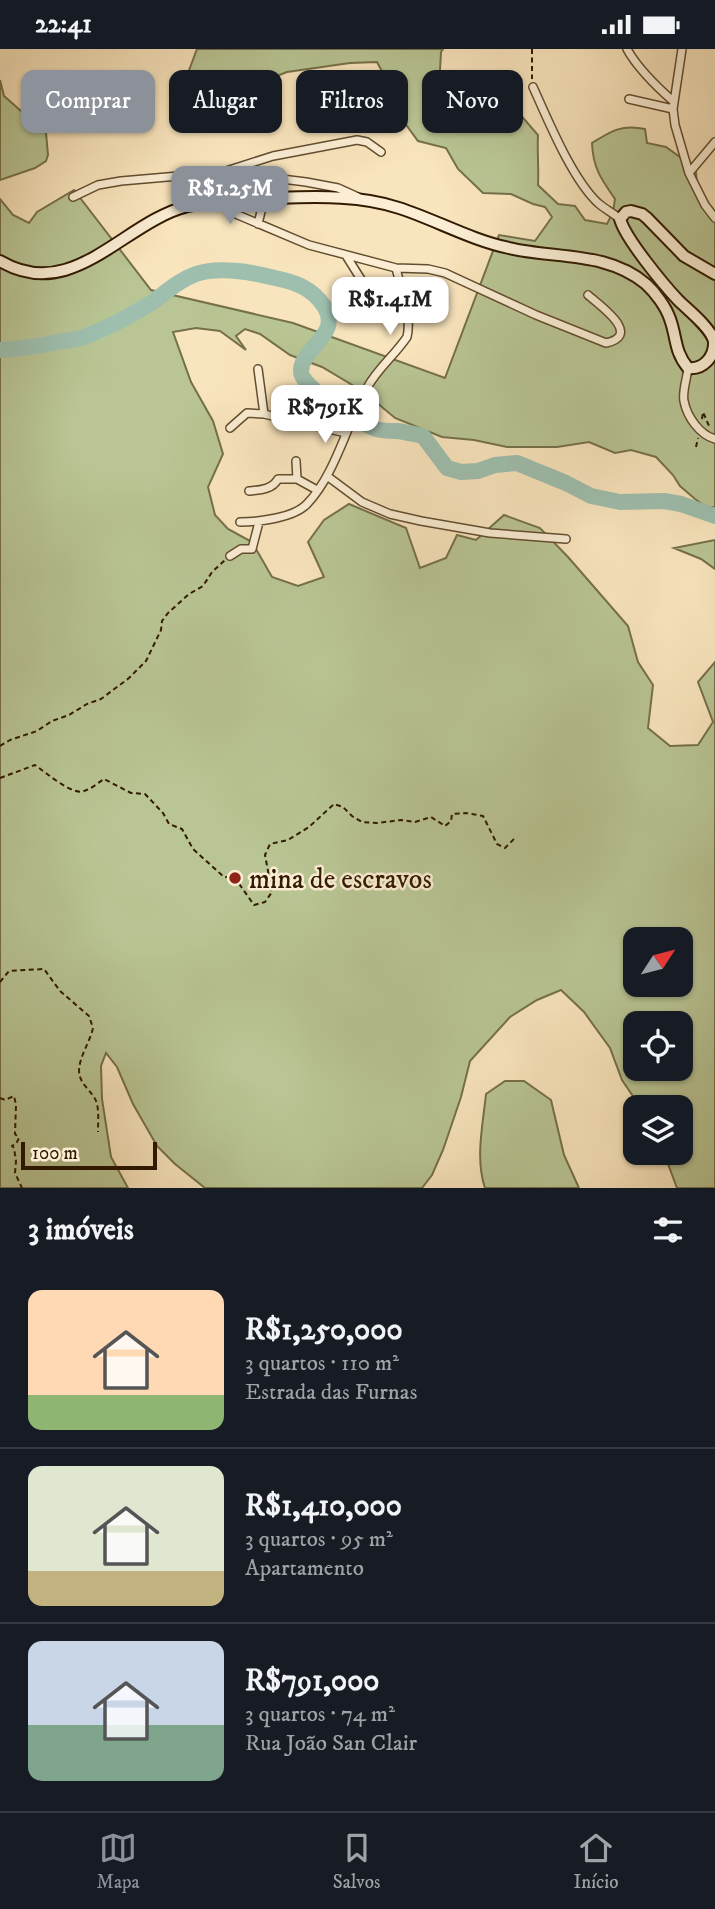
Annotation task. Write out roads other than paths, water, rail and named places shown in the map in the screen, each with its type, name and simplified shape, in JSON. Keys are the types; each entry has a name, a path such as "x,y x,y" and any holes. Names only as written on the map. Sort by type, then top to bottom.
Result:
{"main road":[{"path":"0,261 9,267 29,273 58,273 89,260 171,211 217,201 308,197 365,200 397,207 507,248 536,254 580,257 622,269 646,285 664,308 672,322 677,349 688,368 701,367 710,359 714,349 713,339 637,248 620,219 626,212 642,214 684,256 715,275"}],"street":[{"path":"627,49 673,106"},
{"path":"682,49 673,106 675,125 689,173 705,205 715,218"},
{"path":"533,87 563,151 582,183 596,201 620,219"},
{"path":"629,99 673,106"},
{"path":"225,172 272,156 357,140 367,142 381,152"},
{"path":"689,173 715,142"},
{"path":"73,197 98,185 121,181 225,172 338,188 365,200"},
{"path":"258,224 264,199"},
{"path":"217,201 238,215 309,245 396,268 428,269 445,273 536,315 606,343 613,342 620,333 617,320 588,295"},
{"path":"346,256 383,306"},
{"path":"240,522 259,522 296,512 306,506 327,476 347,428 374,377 407,337 408,317 396,268"},
{"path":"688,368 684,400 690,417 700,430 715,439"},
{"path":"258,369 264,414"},
{"path":"230,428 247,412 347,428"},
{"path":"296,461 297,479"},
{"path":"327,476 362,502 390,514 498,534 566,539"},
{"path":"248,491 266,489 278,479 297,479 317,490"},
{"path":"230,556 241,549 252,549 259,522"}],"waterway":[{"path":"0,350 84,337 135,312 196,274 215,270 235,271 282,280 296,284 314,295 324,306 328,316 325,333 302,363 301,372 304,379 333,404 368,426 378,430 423,436 447,468 461,472 517,463 591,496 620,502 664,501 715,516"}],"place":[{"name":"mina de escravos","path":"235,878"}]}
